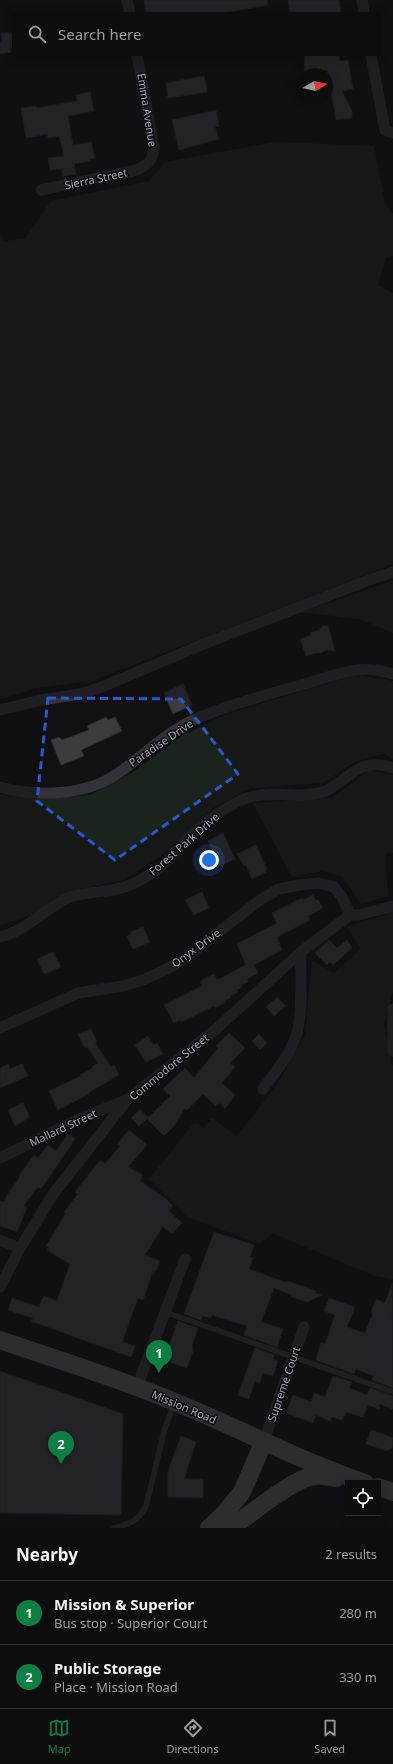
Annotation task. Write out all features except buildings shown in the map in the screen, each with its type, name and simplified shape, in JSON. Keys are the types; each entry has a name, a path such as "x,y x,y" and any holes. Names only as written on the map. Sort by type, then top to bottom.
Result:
{"main road":[{"name":"Mission Road","path":"0,1340 137,1387 264,1441 294,1456 357,1480"},
{"path":"208,1528 225,1513 242,1492 264,1441"},
{"path":"231,1528 281,1492 306,1478 319,1476 348,1480"},
{"path":"381,1488 393,1492"}],"street":[{"path":"128,0 130,12"},
{"path":"362,0 364,12"},
{"name":"Emma Avenue","path":"137,56 154,147 153,158 149,164"},
{"path":"371,56 389,131"},
{"name":"Sierra Street","path":"41,190 137,170 149,164"},
{"path":"0,710 41,700 82,694 102,687 209,642 393,572"},
{"name":"Paradise Drive","path":"0,787 13,791 57,793 98,785 115,775 156,744 192,721 229,706 341,673 365,668 379,669 393,674"},
{"name":"Forest Park Drive","path":"0,937 24,926 66,899 79,894 120,888 139,881 158,869 190,836 212,818 237,802 251,796 304,794 326,791 355,770 368,765 382,764 393,768"},
{"name":"Onyx Drive","path":"0,1028 78,993 123,986 144,980 165,970 184,959 260,900 279,890 300,884 318,883 334,887 342,897 350,915"},
{"name":"Commodore Street","path":"0,1287 20,1248 54,1193 127,1100 214,1030 301,952 350,915 358,915 393,906"},
{"path":"263,1089 286,1056 297,1033 300,1010 301,952"},
{"path":"393,1009 393,1051"},
{"name":"Mallard Street","path":"0,1158 79,1119 127,1100"},
{"path":"0,1240 20,1248"},
{"path":"137,1387 185,1259"},
{"name":"Supreme Court","path":"264,1441 304,1327"}],"lane":[{"path":"166,1312 393,1392"},
{"path":"114,1528 132,1523 142,1514 146,1506 165,1428 175,1402"}],"highlighted area":[{"path":"48,698 181,699 238,774 115,860 37,801"}],"shaded area":[{"path":"275,142 374,146 385,204 393,214 393,256 386,257 378,285 393,293 393,564 92,681 41,687 0,699 0,233 4,241 25,239 51,201 149,181 165,162"},
{"path":"393,581 393,633 360,619 301,612"},
{"path":"356,675 393,681 393,760 385,753 357,761 323,783 250,788 213,808 163,855 123,880 89,887 62,895 34,914 0,925 0,794 45,799 90,795 132,773 182,736 227,714"},
{"path":"369,770 393,775 393,853 385,854 388,896 361,904 342,876 321,871 292,877 253,803 332,798"},
{"path":"393,912 393,991 384,1024 391,1065 393,1066 393,1279 375,1276 272,1233 260,1244 187,1217 149,1179 195,1122 204,1128 212,1118 237,1136 274,1089 305,1035 312,961 334,973 361,949 347,927"}],"place":[{"name":"Mission & Superior","path":"159,1373"},
{"name":"Public Storage","path":"61,1464"}]}
